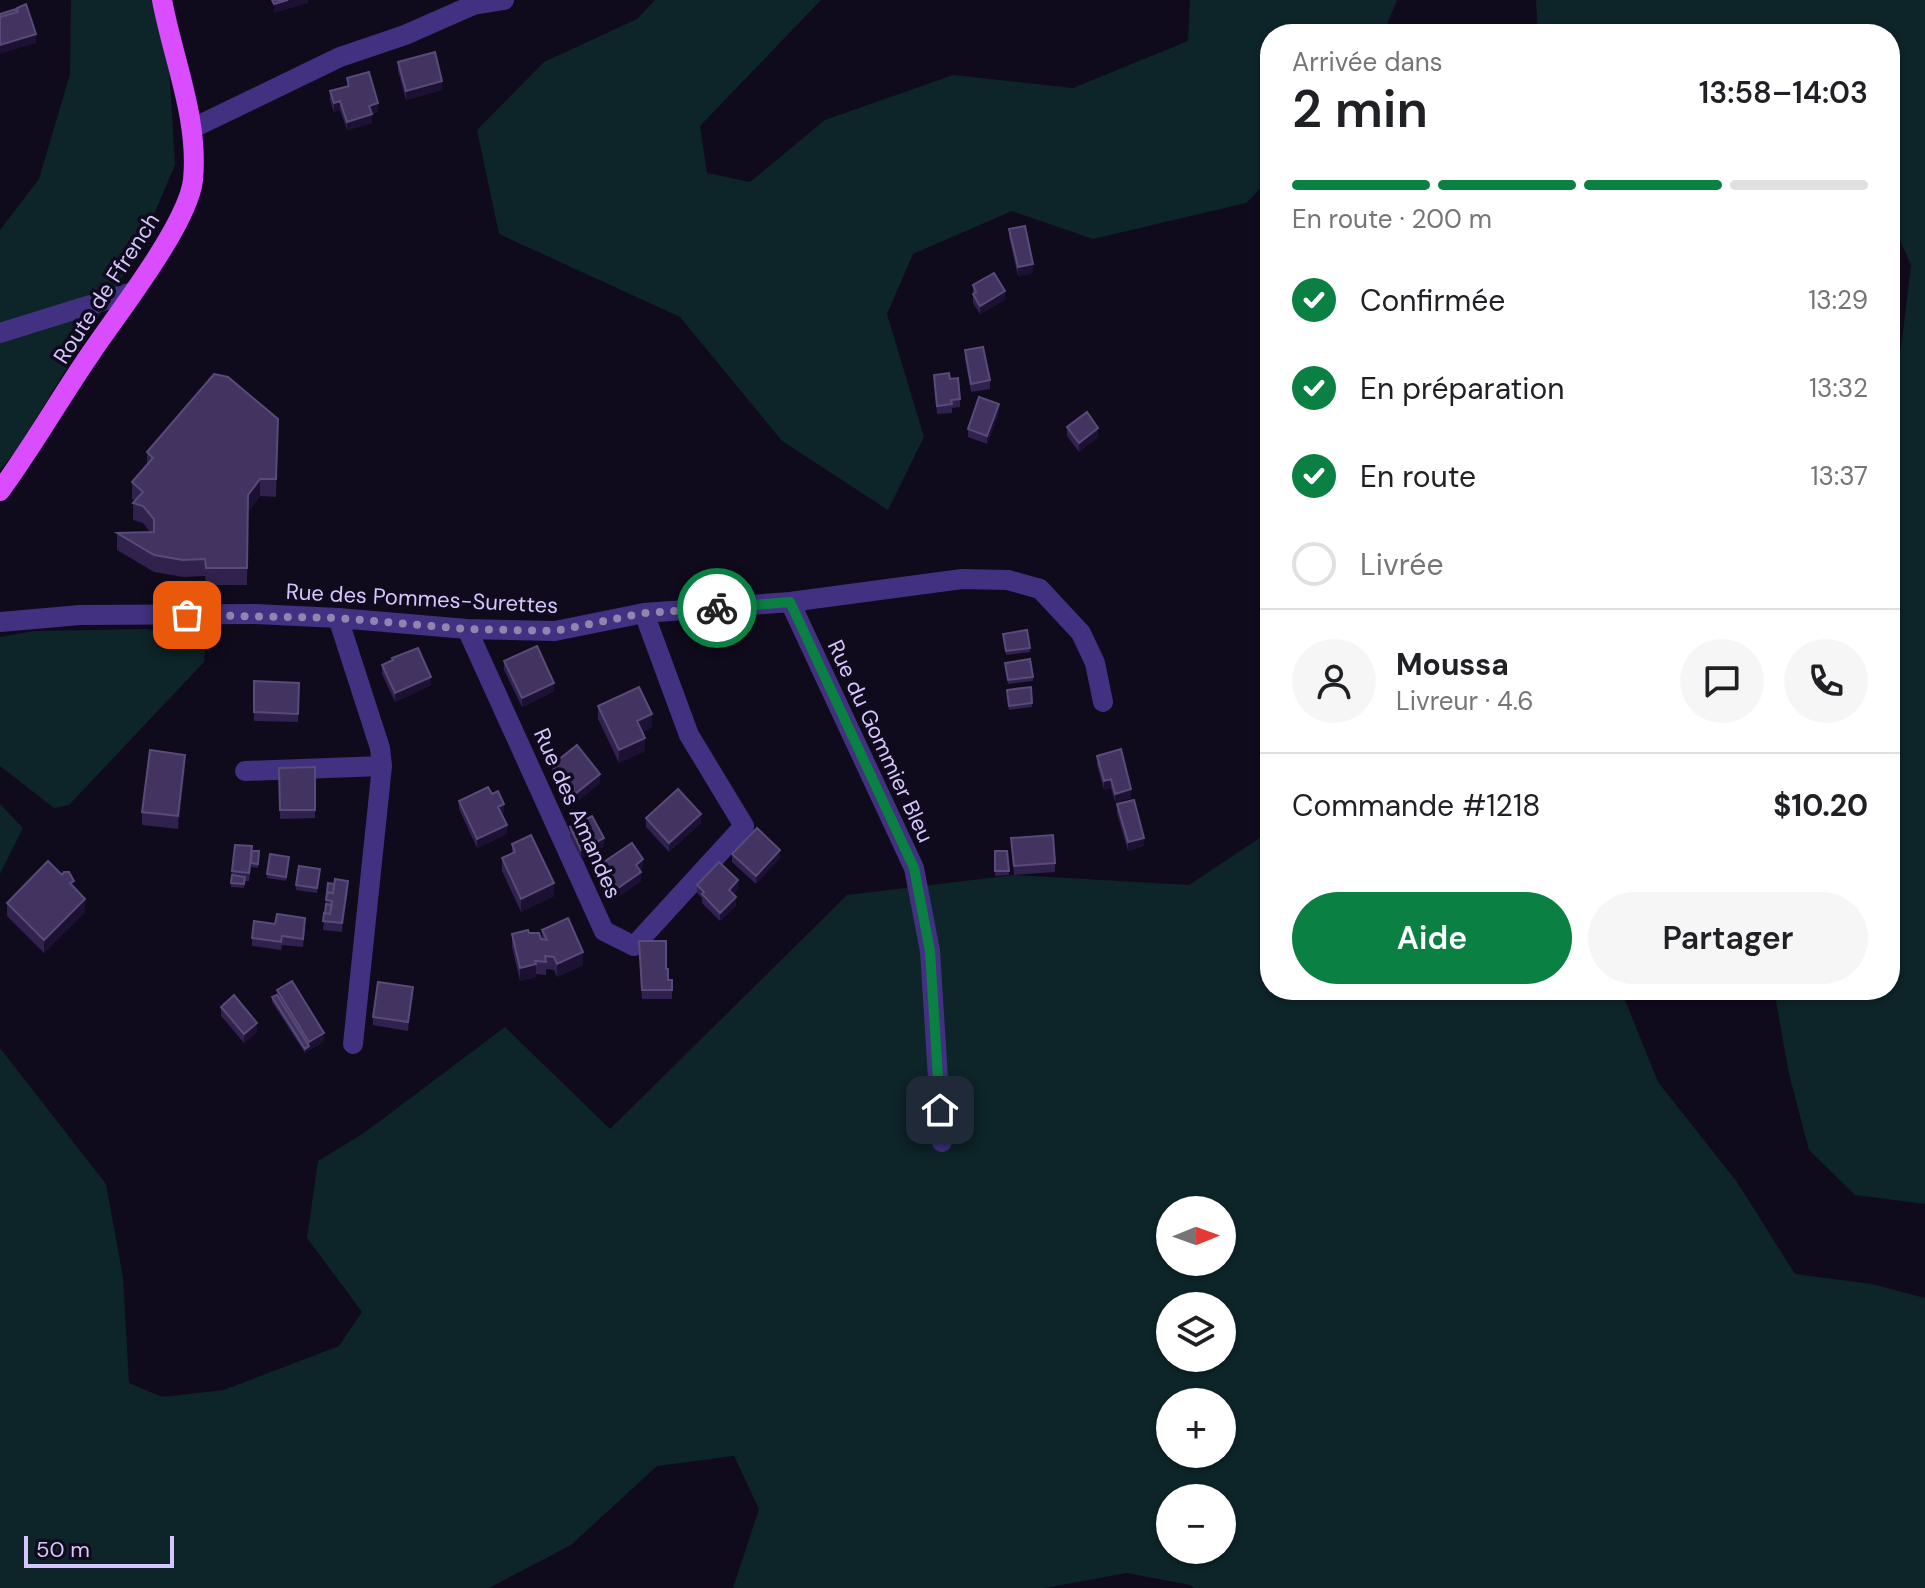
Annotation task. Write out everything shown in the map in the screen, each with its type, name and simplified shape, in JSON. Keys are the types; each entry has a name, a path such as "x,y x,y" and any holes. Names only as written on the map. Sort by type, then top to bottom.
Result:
{"main road":[{"name":"Route de Ffrench","path":"0,491 180,220 193,182 193,128 162,0"}],"street":[{"path":"193,128 340,57 405,35 473,5 504,0"},
{"path":"0,333 132,292"},
{"name":"Rue des Pommes-Surettes","path":"0,622 80,615 255,614 467,629 555,631 644,613 790,602 962,579 1008,580 1040,589 1081,633 1095,663 1103,702"},
{"name":"Rue du Gommier Bleu","path":"790,602 914,868 930,951 942,1142"},
{"name":"Rue des Amandes","path":"467,629 604,931 634,946 744,826 689,735 644,613"},
{"path":"338,618 380,748 382,766 353,1044"},
{"path":"245,771 382,766"}],"green space":[{"path":"71,0 157,0 169,67 175,165 138,252 16,451 0,470 0,230 39,179 70,74"},
{"path":"655,0 821,0 700,126 707,173 750,182 825,120 953,75 1073,88 1188,41 1190,0 1397,0 1387,24 1260,24 1260,189 1246,203 1093,239 1012,211 913,254 887,314 924,437 888,510 782,441 680,317 499,234 477,130 544,62 637,19"},
{"path":"1536,0 1925,0 1925,1204 1855,1195 1809,1150 1789,1074 1776,1000 1900,1000 1900,351 1911,265 1900,241 1900,24 1537,24"},
{"path":"146,629 200,638 205,652 204,662 69,805 54,808 0,766 0,637 34,631"},
{"path":"0,804 23,828 0,874"},
{"path":"1260,838 1260,1000 1625,1000 1658,1082 1737,1182 1795,1274 1872,1284 1925,1298 1925,1588 1194,1588 1127,1573 1045,1588 733,1588 759,1509 734,1456 657,1466 571,1545 489,1588 0,1588 0,1048 106,1184 123,1277 129,1383 162,1397 224,1390 339,1346 362,1312 307,1238 318,1161 364,1133 505,1027 610,1129 847,895 1014,875 1189,885"}],"building":[{"path":"26,4 36,34 0,45 0,17 18,12 17,8"},
{"path":"16,9 17,12 0,17 0,14"},
{"path":"435,52 442,81 406,91 398,62"},
{"path":"369,72 378,103 369,106 372,114 347,122 340,101 334,103 330,91 349,86 347,78"},
{"path":"1025,226 1033,264 1018,267 1009,229"},
{"path":"994,273 1005,291 980,306 973,294 976,292 973,285"},
{"path":"983,347 990,380 971,384 965,350"},
{"path":"949,373 950,379 958,378 960,399 951,400 952,404 937,406 934,375"},
{"path":"214,374 228,377 278,419 276,479 260,479 248,495 247,568 206,568 205,559 183,560 154,555 117,533 154,532 154,519 143,506 133,503 143,492 132,482 153,458 147,452"},
{"path":"979,397 999,404 987,436 968,429"},
{"path":"1087,412 1098,428 1079,443 1067,427"},
{"path":"1027,630 1030,648 1006,651 1003,634"},
{"path":"537,646 554,683 522,698 504,661"},
{"path":"418,648 431,677 395,693 382,665"},
{"path":"1030,659 1033,677 1008,680 1005,663"},
{"path":"254,681 299,683 298,714 254,712"},
{"path":"639,687 652,714 637,721 645,738 619,750 598,706"},
{"path":"1031,687 1032,703 1009,706 1007,690"},
{"path":"577,745 600,774 575,794 552,765"},
{"path":"1121,749 1131,789 1115,794 1111,779 1104,781 1097,756"},
{"path":"150,750 185,755 178,816 142,812"},
{"path":"315,767 315,810 280,810 279,768"},
{"path":"488,787 492,794 498,791 504,804 498,807 507,825 477,839 459,801"},
{"path":"678,789 701,814 669,843 646,818"},
{"path":"1134,800 1144,838 1128,842 1117,804"},
{"path":"592,816 604,838 581,850 570,827"},
{"path":"757,828 780,850 756,876 732,854"},
{"path":"531,835 554,883 521,899 502,858 515,852 512,844"},
{"path":"1053,835 1055,863 1014,866 1011,838"},
{"path":"632,843 643,859 636,865 641,872 618,888 601,864"},
{"path":"235,845 252,846 249,873 232,871"},
{"path":"252,851 259,851 258,864 251,863"},
{"path":"995,851 1007,851 1009,871 995,871"},
{"path":"270,854 289,857 286,877 267,874"},
{"path":"48,861 62,875 69,872 74,881 70,883 85,899 44,940 7,903"},
{"path":"719,862 738,880 729,890 736,897 720,913 697,885"},
{"path":"299,866 320,869 317,888 296,885"},
{"path":"232,875 245,877 244,884 231,883"},
{"path":"335,879 348,881 342,923 323,921 324,913 330,914 332,901 326,900 327,892 333,893"},
{"path":"328,883 334,884 333,893 327,892"},
{"path":"326,904 332,905 330,914 325,913"},
{"path":"277,914 305,918 303,939 282,936 281,942 252,938 254,921 275,924"},
{"path":"568,918 583,952 557,964 554,957 545,956 546,962 535,961 536,964 520,968 512,934 528,930 529,933 539,933 541,939 547,940 542,930"},
{"path":"639,941 666,941 666,969 668,980 672,980 672,990 642,990"},
{"path":"292,981 324,1033 309,1042 277,990"},
{"path":"378,982 413,987 408,1022 373,1017"},
{"path":"234,995 257,1023 244,1034 221,1007"},
{"path":"277,995 309,1046 305,1049 272,997"}],"way so far":[{"path":"187,615 255,614 467,629 555,631 644,613 717,608"}],"route":[{"path":"717,608 790,602 914,868 930,951 940,1110"}]}
